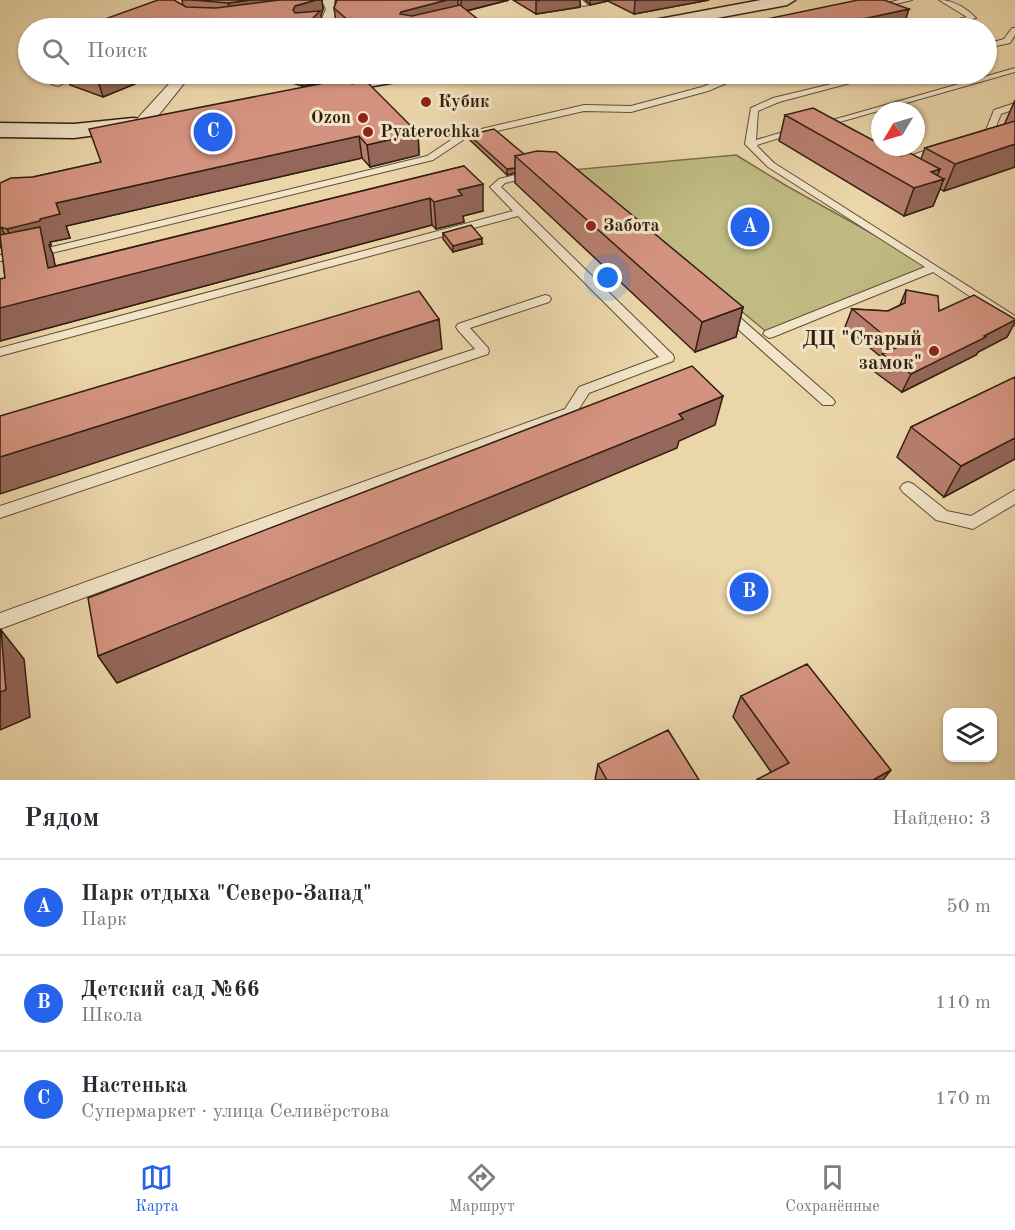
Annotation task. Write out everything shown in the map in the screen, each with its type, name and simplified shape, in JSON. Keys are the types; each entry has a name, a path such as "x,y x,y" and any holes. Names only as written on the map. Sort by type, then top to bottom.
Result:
{"main road":[{"path":"691,18 787,0"},
{"path":"298,94 337,84"},
{"path":"0,148 9,131 75,131 176,117"}],"street":[{"path":"324,1 332,9 329,18"},
{"path":"143,123 172,84"}],"lane":[{"path":"577,0 585,5"},
{"path":"866,9 909,0"},
{"path":"942,0 956,6 973,18"},
{"path":"997,44 1008,41 1015,32"},
{"path":"997,75 1015,70"},
{"path":"0,258 19,258 430,158 463,136 584,108 631,109 705,89 713,84"},
{"path":"840,84 776,100 754,110 750,144 757,155 1015,322"},
{"path":"841,132 812,127 965,84"},
{"path":"969,139 990,132 998,112 1015,106"},
{"path":"750,144 802,130"},
{"path":"888,157 899,166 949,145"},
{"path":"0,621 570,412 584,390 668,358 495,188 502,181 543,171"},
{"path":"0,352 520,212"},
{"path":"770,334 934,268"},
{"path":"0,512 483,351 462,327 545,299"},
{"path":"718,304 828,402"},
{"path":"908,488 942,516 973,523 1015,496"}],"shaded area":[{"path":"736,155 934,268 769,334 571,170"}],"building":[{"path":"158,0 174,0 186,7 216,8 279,0 316,0 295,6 293,10 295,13 320,11 313,18 108,18"},
{"path":"192,0 250,0 228,3"},
{"path":"337,0 447,0 400,14 412,16 460,5 476,18 346,18 334,8"},
{"path":"858,0 884,0 909,9 867,18 772,18"},
{"path":"319,84 369,84 418,133 367,145 359,136 56,203 60,214 7,229 0,227 0,183 11,178 33,177 101,162 89,129"},
{"path":"813,108 871,139 871,156 916,156 940,169 931,172 944,179 914,188 785,115"},
{"path":"1015,121 1015,144 955,164 925,148"},
{"path":"494,129 524,154 515,156 515,168 507,169 469,135"},
{"path":"537,151 556,152 743,307 702,322 515,156"},
{"path":"464,166 483,184 458,190 462,195 434,202 430,198 0,308 0,279 5,278 0,235 40,227 48,268"},
{"path":"471,225 482,238 453,246 443,233"},
{"name":"ДЦ \"Старый замок\"","path":"906,290 938,296 939,311 974,295 1015,320 911,374 882,354 898,347 852,309 888,311 905,303"},
{"path":"419,291 439,319 0,457 0,416"},
{"path":"692,366 723,396 679,414 683,419 98,656 88,598"},
{"path":"1015,377 1015,438 961,466 911,427"},
{"path":"0,631 6,690 0,692"},
{"path":"807,664 891,770 873,780 756,780 789,763 741,696"},
{"path":"668,730 699,780 607,780 598,764"}],"place":[{"name":"Кубик","path":"426,102"},
{"name":"Ozon","path":"363,118"},
{"name":"Настенька","path":"213,132"},
{"name":"Pyaterochka","path":"368,132"},
{"name":"Забота","path":"591,226"},
{"name":"Парк отдыха \"Северо-Запад\"","path":"750,227"},
{"name":"ДЦ \"Старый замок\"","path":"934,351"},
{"name":"Детский сад №66","path":"749,592"}]}
